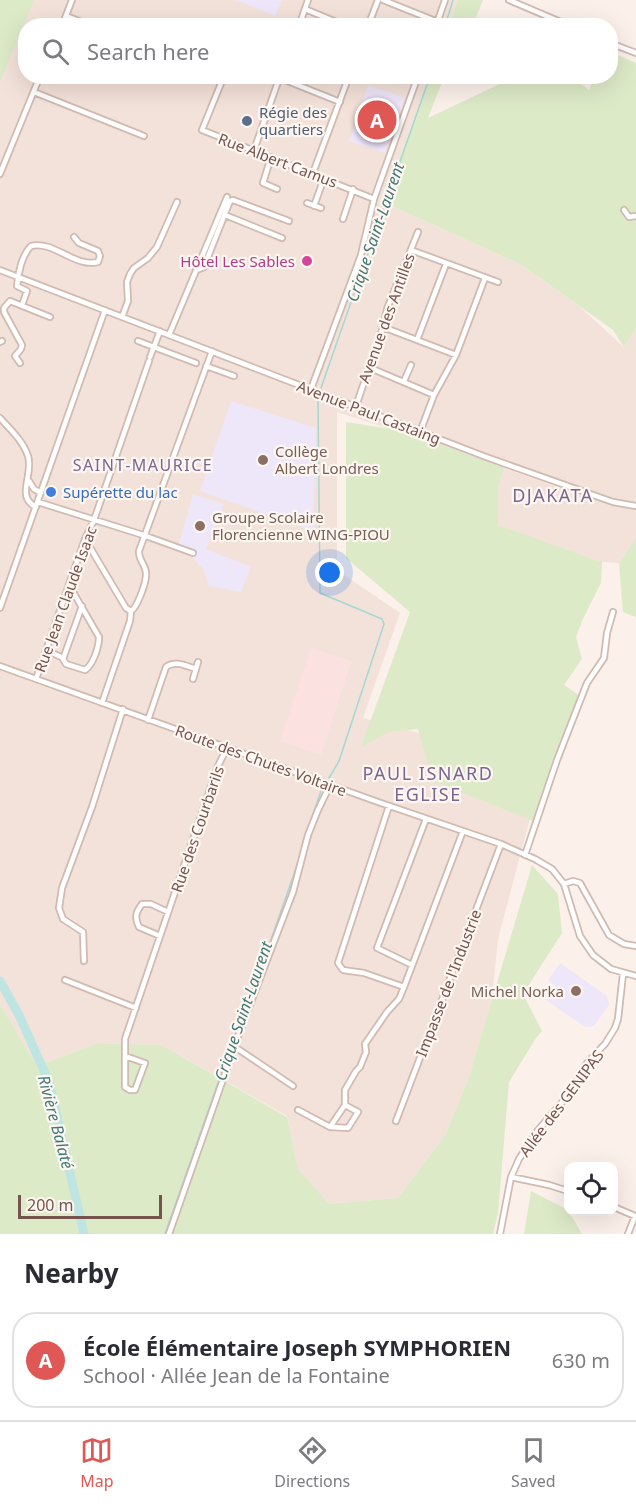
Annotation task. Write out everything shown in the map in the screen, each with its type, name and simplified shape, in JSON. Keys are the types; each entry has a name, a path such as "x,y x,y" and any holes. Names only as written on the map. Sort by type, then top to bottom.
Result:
{"street":[{"path":"71,18 66,16 72,0"},
{"path":"302,18 308,0"},
{"path":"371,18 378,0"},
{"path":"383,0 424,18"},
{"path":"439,18 445,0"},
{"path":"509,0 551,18"},
{"path":"305,9 327,18"},
{"path":"618,46 636,53"},
{"path":"0,174 37,84"},
{"name":"Rue Albert Camus","path":"221,84 202,130 374,199"},
{"path":"254,150 278,84"},
{"path":"297,84 340,102"},
{"path":"313,173 346,84"},
{"path":"314,390 361,255 374,199 415,84"},
{"path":"34,92 144,136"},
{"path":"271,157 263,183 277,189"},
{"path":"314,206 324,178"},
{"path":"343,219 353,189"},
{"path":"169,335 227,197"},
{"path":"197,270 204,267 230,201 233,200 289,221"},
{"path":"122,317 128,301 127,282 130,274 157,248 177,202"},
{"path":"307,203 321,208"},
{"path":"624,210 629,217 636,216"},
{"path":"225,215 282,238"},
{"name":"Avenue des Antilles","path":"356,406 387,309 418,232"},
{"path":"22,305 27,291 17,286 18,277 27,250 33,245 41,245 88,263 98,262 100,256 98,251 79,243 74,237"},
{"path":"411,250 498,282"},
{"path":"417,340 446,264"},
{"name":"Avenue Paul Castaing","path":"0,270 420,432 614,502 636,507"},
{"path":"420,432 434,394 456,355 485,278"},
{"path":"20,363 15,356 21,349 21,345 4,308 10,301 50,317"},
{"path":"0,608 105,310"},
{"path":"383,327 456,355"},
{"name":"Rue Jean Claude Isaac","path":"36,679 160,331"},
{"path":"138,341 196,363"},
{"path":"102,703 130,621 131,611 136,607 146,575 138,555 212,351"},
{"path":"404,381 411,365"},
{"path":"206,366 234,376"},
{"path":"368,367 434,394"},
{"path":"0,418 19,439 27,453 30,462 25,491 29,503 94,520 193,553"},
{"path":"28,482 41,493"},
{"path":"85,539 126,608 131,611"},
{"path":"46,650 63,658 66,664 86,670 90,666 99,642 82,606 68,584"},
{"path":"0,590 7,590"},
{"path":"63,658 82,606"},
{"path":"525,855 557,760 587,683 604,658 607,633 613,612"},
{"path":"193,679 198,662"},
{"path":"148,720 166,667 177,663 196,669"},
{"name":"Route des Chutes Voltaire","path":"0,666 501,844 549,867 564,884"},
{"path":"84,961 83,932 66,922 59,908 67,870 92,807 123,709"},
{"name":"Rue des Courbarils","path":"125,1076 125,1039 227,748"},
{"path":"169,1234 293,892 308,835 330,785"},
{"path":"389,806 338,963 343,970 364,973 404,987"},
{"path":"412,965 377,948 426,819"},
{"path":"330,1127 345,1105 345,1090 360,1067 366,1052 365,1044 399,999 463,831"},
{"name":"Impasse de l'Industrie","path":"396,1121 501,844"},
{"path":"636,946 624,944 609,935 580,883 573,881 564,884 575,924 586,947 601,962 623,974 636,976"},
{"name":"Rue des Courbarils","path":"160,936 139,927 135,919 137,910 142,904 151,904 168,912"},
{"name":"Allée des GENIPAS","path":"500,1234 511,1177 519,1160 538,1130 569,1094 587,1063 605,1044 615,1028 623,974"},
{"path":"64,980 136,1008"},
{"path":"235,1047 292,1086"},
{"path":"125,1056 145,1063 139,1081 135,1090 125,1087 125,1076 139,1081"},
{"path":"298,1110 330,1127 348,1128 358,1112 345,1105"},
{"path":"511,1177 564,1190"},
{"path":"618,1209 635,1216 628,1234"}],"shaded area":[{"path":"0,0 458,0 451,18 18,18 18,84 427,84 383,202 520,264 579,306 624,347 636,328 636,537 619,563 602,562 497,525 498,487 504,468 583,496 584,491 337,412 337,570 400,613 363,718 430,736 428,764 537,792 498,939 492,1000 468,1080 445,1135 398,1198 329,1204 298,1170 287,1116 162,1045 97,1043 37,1066 0,1004"},
{"path":"236,0 282,0 275,16"},
{"path":"368,85 405,98 385,153 349,141"},
{"name":"Collège Albert Londres","path":"231,401 316,428 313,531 200,491"},
{"name":"Groupe Scolaire Florencienne WING-PIOU","path":"193,494 224,504 206,549 251,567 241,592 209,586 203,569 192,557 177,551"},
{"path":"311,648 352,661 321,755 280,741"},
{"name":"Michel Norka","path":"560,963 607,996 609,1005 594,1026 585,1027 546,1000 556,986 548,980"}],"green space":[{"path":"0,0 34,0 27,18 18,18 18,39 0,82"},
{"path":"458,0 483,0 476,18 451,18"},
{"path":"618,55 636,63 636,328 624,347 613,330 520,264 383,202 427,84 441,84 428,118 499,84 581,84 589,90 592,84 618,84"},
{"path":"346,422 405,431 504,468 498,487 498,525 602,562 601,583 576,637 582,659 564,685 579,695 554,756 533,821 433,781 418,729 389,732 361,747 410,612 346,558"},
{"path":"636,537 636,617 623,612 619,563"},
{"path":"532,865 558,894 562,933 523,994 542,1031 509,1082 498,1214 493,1234 0,1234 0,1004 37,1066 97,1043 162,1045 287,1117 298,1169 329,1204 398,1198 445,1135 468,1080"},
{"path":"531,1191 564,1208 564,1216 572,1216 582,1234 524,1234"}],"waterway":[{"name":"Crique Saint-Laurent","path":"447,18 453,0"},
{"name":"Crique Saint-Laurent","path":"321,388 427,84"},
{"name":"Crique Saint-Laurent","path":"318,398 320,593 382,619 384,624 339,761 329,778"},
{"name":"Crique Saint-Laurent","path":"308,829 322,788"},
{"name":"Crique Saint-Laurent","path":"258,977 302,851"},
{"name":"Rivière Balaté","path":"0,981 19,1015 49,1082 84,1234"},
{"name":"Crique Saint-Laurent","path":"165,1234 247,1006"}],"place":[{"name":"École Élémentaire Joseph SYMPHORIEN","path":"377,120"},
{"name":"Régie des quartiers","path":"247,121"},
{"name":"Hôtel Les Sables","path":"307,261"},
{"name":"Collège Albert Londres","path":"263,460"},
{"name":"Supérette du lac","path":"51,492"},
{"name":"Groupe Scolaire Florencienne WING-PIOU","path":"200,526"},
{"name":"Michel Norka","path":"576,991"}],"district":[{"name":"SAINT-MAURICE","path":"143,465"},
{"name":"DJAKATA","path":"553,495"},
{"name":"PAUL ISNARD EGLISE","path":"428,783"}]}
